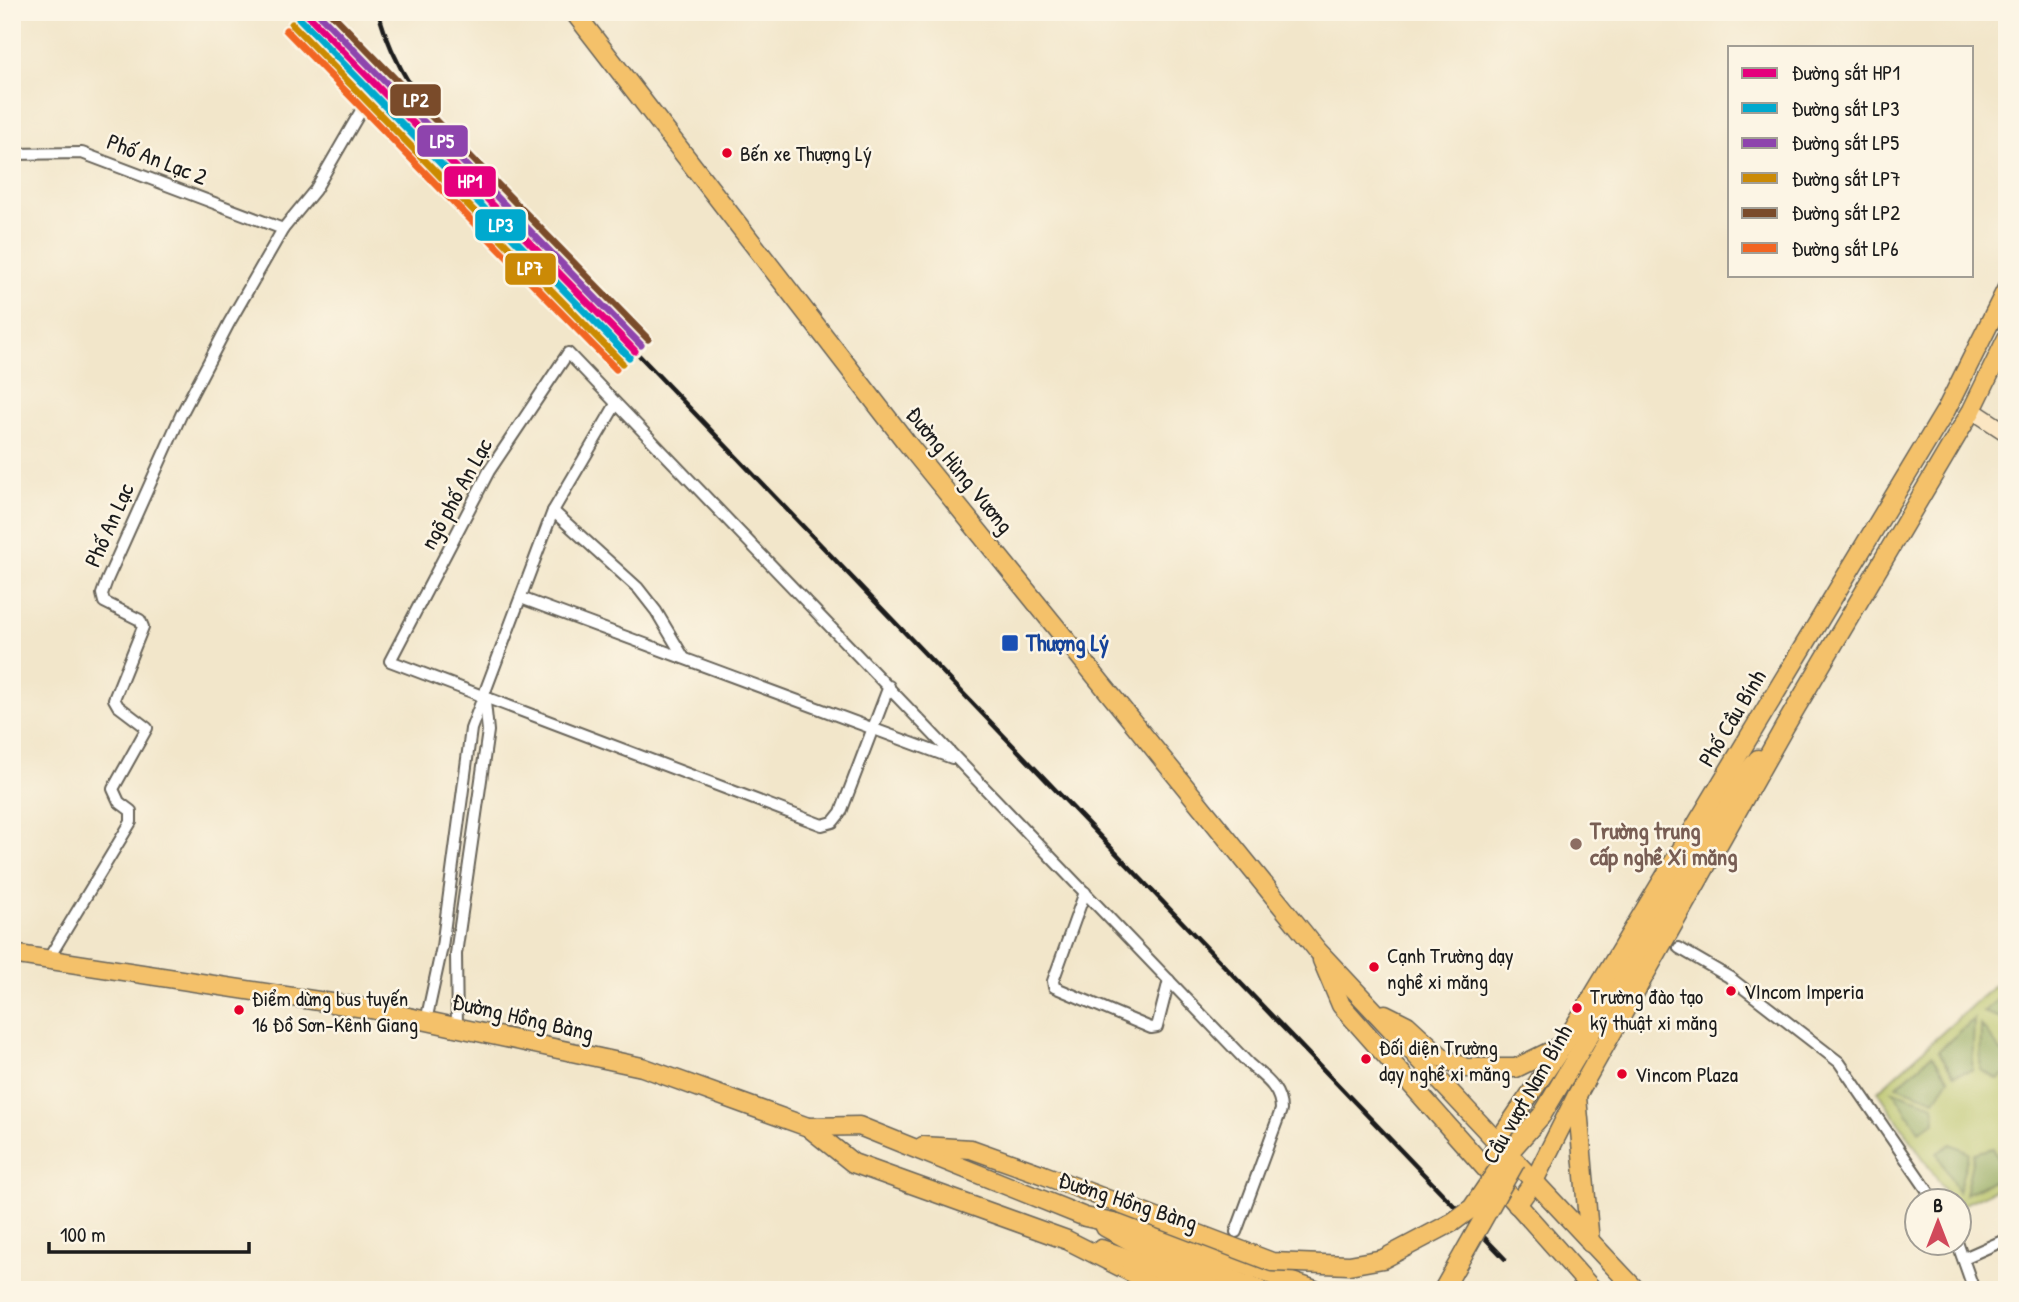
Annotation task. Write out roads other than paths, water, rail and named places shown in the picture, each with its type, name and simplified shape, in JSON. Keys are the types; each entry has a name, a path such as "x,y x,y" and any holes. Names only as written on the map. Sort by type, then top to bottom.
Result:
{"main road":[{"name":"Đường Hùng Vương","path":"574,12 906,442 1318,951 1636,1290"},
{"name":"Phố Cầu Bính","path":"1486,1166 1498,1142 1564,1044 1946,410 2007,288"},
{"path":"1517,1205 1534,1181 1577,1096 1785,726 1972,410 2007,338"},
{"path":"1972,410 2007,433"},
{"name":"Cầu vượt Nam Bính","path":"1741,779 1758,724"},
{"name":"Cầu vượt Nam Bính","path":"1443,1290 1542,1115 1741,779 1785,726"},
{"name":"Đường Hùng Vương","path":"1318,951 1341,1005 1593,1290"},
{"name":"Đường Hồng Bàng","path":"12,954 371,1009 642,1067 808,1127 853,1163 1067,1240 1166,1290"},
{"path":"1370,1005 1407,1025 1443,1058 1466,1068 1516,1068 1564,1044"},
{"path":"1568,1263 1590,1243 1577,1096"},
{"path":"908,1145 971,1149 1272,1262 1349,1265 1383,1259 1436,1234 1463,1215 1472,1208 1512,1149 1542,1115"},
{"name":"Đường Hồng Bàng","path":"808,1127 859,1126 1085,1217 1137,1228 1315,1290"},
{"path":"1085,1217 1131,1241 1260,1290"},
{"path":"1067,1240 1135,1259 1218,1290"}],"street":[{"name":"Phố An Lạc","path":"47,961 131,822 131,811 119,802 113,789 147,728 118,706 114,699 143,626 140,620 104,602 102,594 181,415 229,323 283,229 315,190 377,83"},
{"name":"Phố An Lạc 2","path":"12,154 82,153 283,229"},
{"name":"ngõ phố An Lạc","path":"484,699 390,661 489,471 568,353 616,404"},
{"path":"426,1021 442,947 471,729 553,512 616,404 889,686 955,759 1275,1086 1281,1100 1281,1110 1236,1232"},
{"path":"553,512 638,588 656,611 684,659"},
{"path":"521,598 955,759"},
{"path":"484,699 821,825 833,822 842,812 889,686"},
{"path":"457,1027 456,954 488,731 484,699"},
{"path":"1085,892 1053,981 1054,987 1151,1028 1157,1027 1160,1021 1169,980"},
{"path":"1679,948 1729,977 1839,1062 1924,1186"},
{"path":"1974,1290 1964,1258 2007,1239"}],"railway":[{"path":"378,12 402,70 459,156"},
{"path":"635,351 1505,1259"}],"rail line":[{"name":"HP1","path":"305,12 635,351"},
{"name":"LP5","path":"317,12 641,345"},
{"name":"LP2","path":"330,12 648,339"},
{"name":"LP3","path":"299,18 629,357"},
{"name":"LP7","path":"292,24 622,363"},
{"name":"LP6","path":"286,30 616,369"}],"place":[{"name":"Bến xe Thượng Lý","path":"727,153"},
{"name":"Thượng Lý","path":"1010,643"},
{"name":"Trường trung cấp nghề Xi măng","path":"1576,844"},
{"name":"Cạnh Trường dạy nghề xi măng","path":"1374,967"},
{"name":"VIncom Imperia","path":"1731,991"},
{"name":"Trường đào tạo kỹ thuật xi măng","path":"1577,1008"},
{"name":"Điểm dừng bus tuyến 16 Đồ Sơn-Kênh Giang","path":"239,1010"},
{"name":"Đối diện Trường dạy nghề xi măng","path":"1366,1059"},
{"name":"Vincom Plaza","path":"1622,1074"}]}
